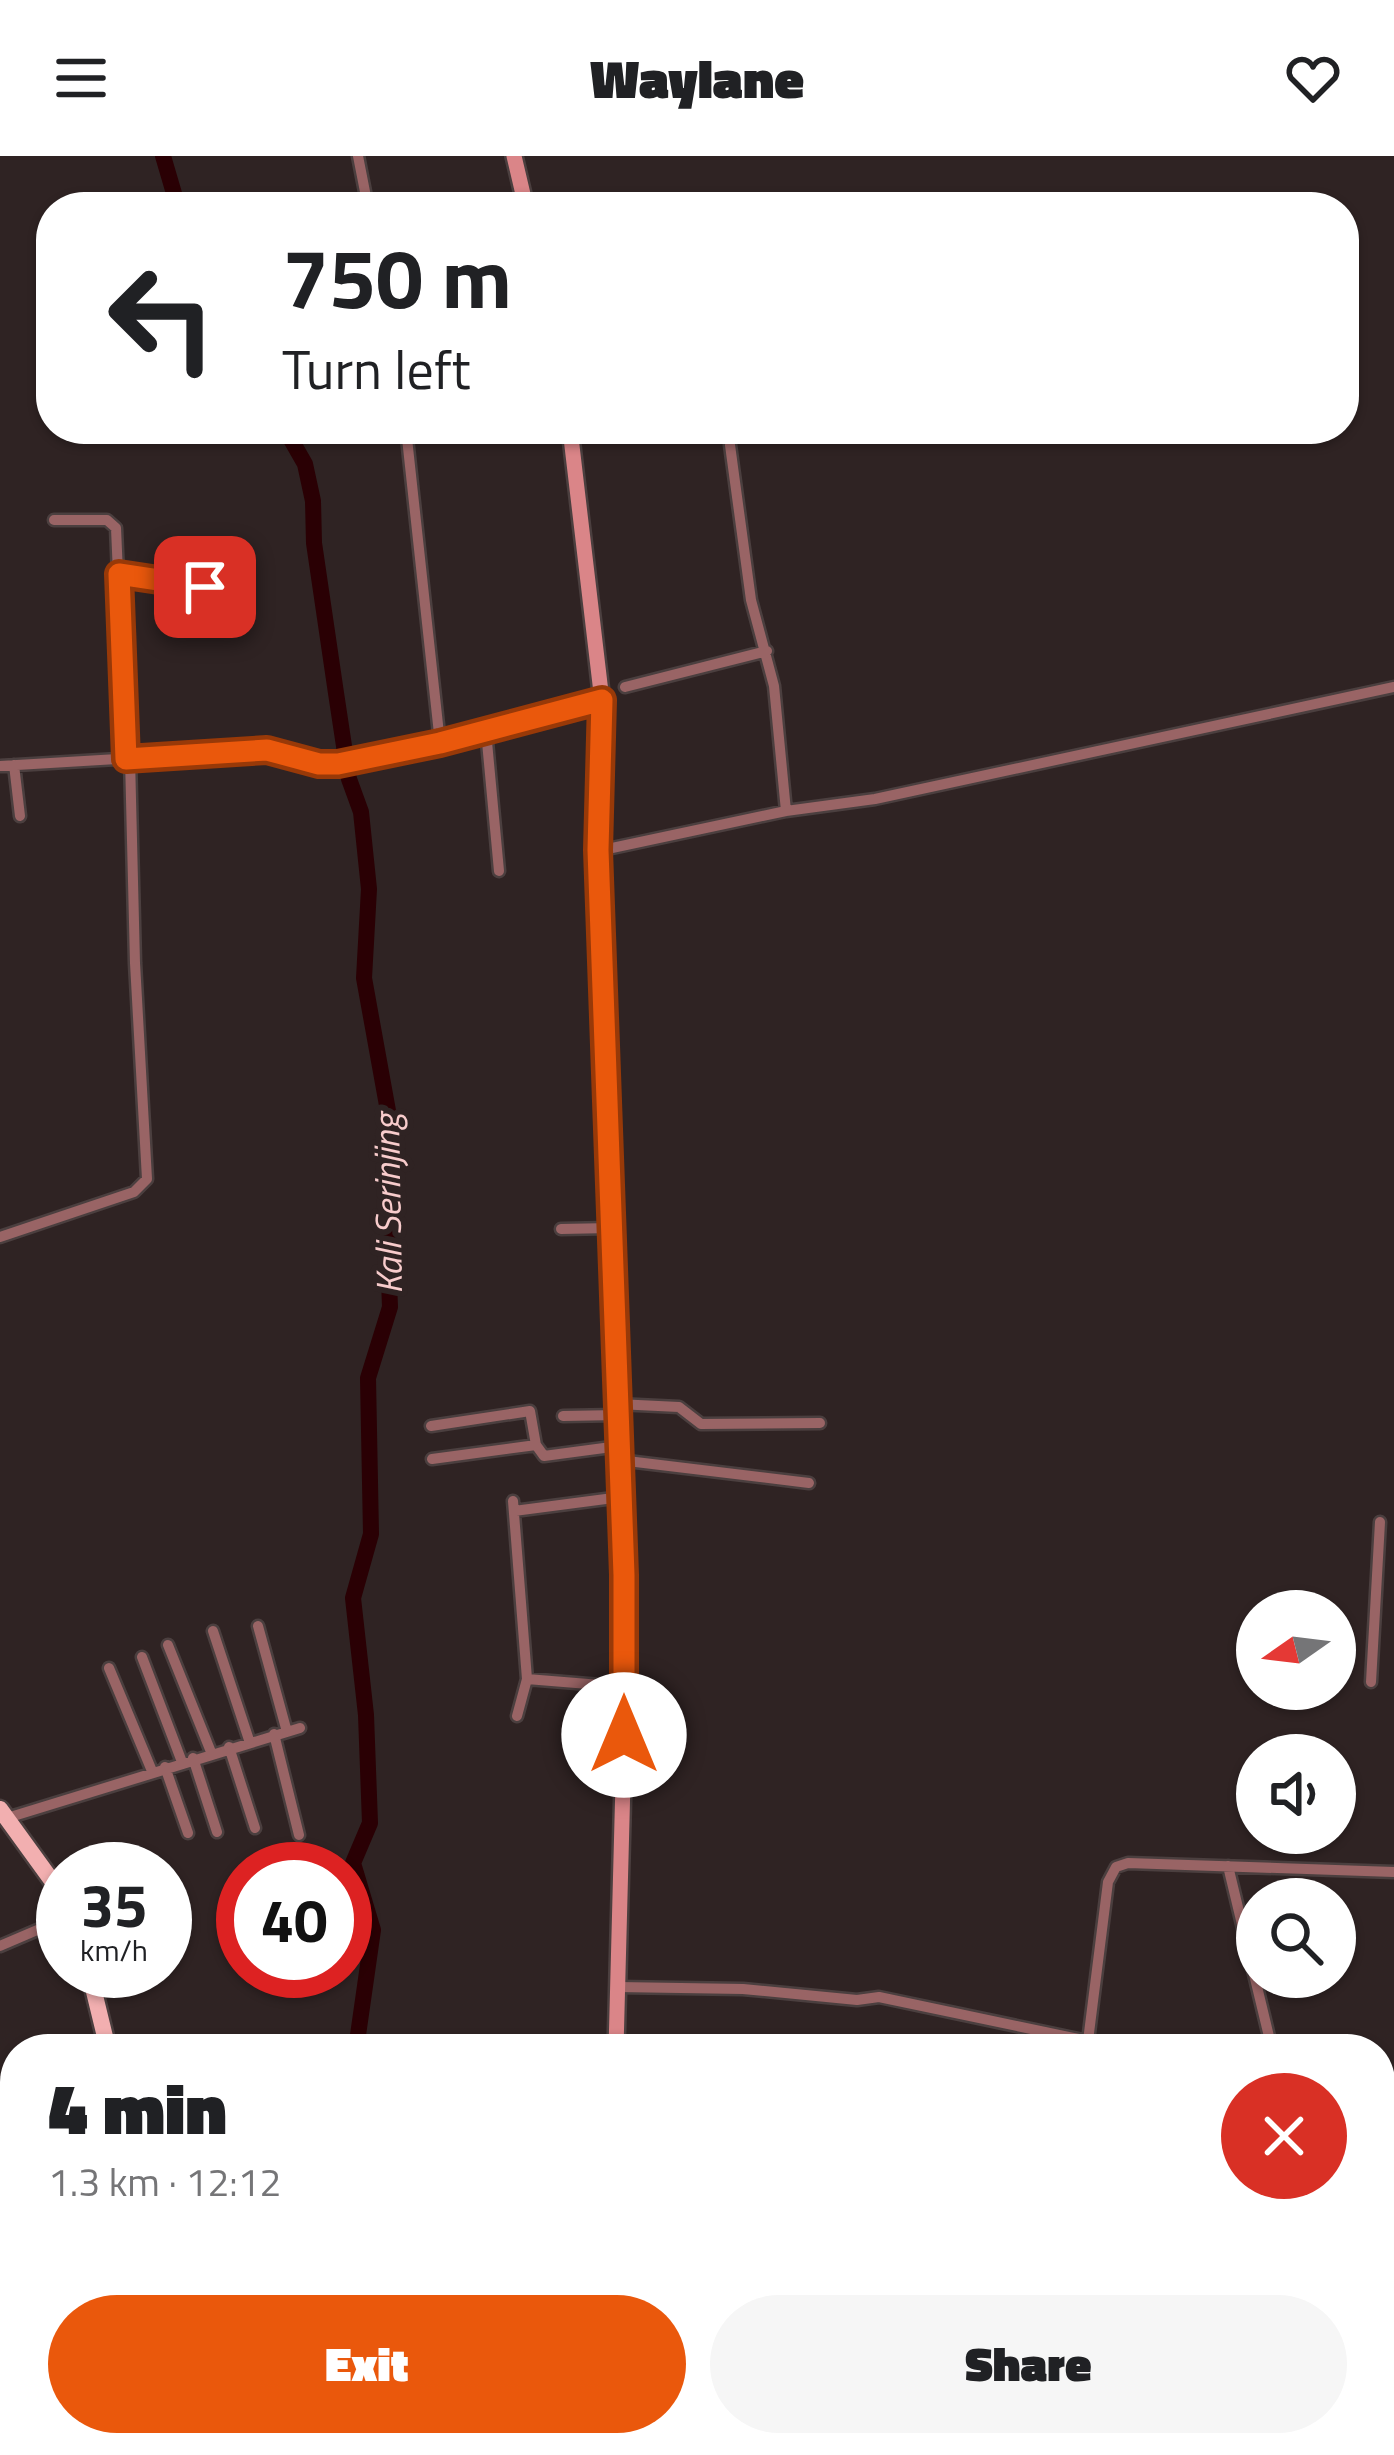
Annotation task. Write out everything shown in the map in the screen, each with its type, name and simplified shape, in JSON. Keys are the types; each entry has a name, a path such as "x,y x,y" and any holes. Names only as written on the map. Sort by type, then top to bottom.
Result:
{"main road":[{"path":"4,1813 36,1858"},
{"path":"96,1998 104,2034"}],"street":[{"path":"358,156 365,192"},
{"path":"514,156 522,192"},
{"path":"408,444 440,743"},
{"path":"572,444 602,700 598,850 625,1688 616,2034"},
{"path":"730,445 751,600 775,686 786,811"},
{"path":"0,1237 134,1192 147,1179 117,532 111,522 54,520"},
{"path":"119,574 205,587"},
{"path":"626,687 767,651"},
{"path":"598,850 786,811 875,799 1394,687"},
{"path":"20,816 7,766 267,750 319,764 338,764 440,743 602,700"},
{"path":"486,731 499,872"},
{"path":"561,1228 610,1228"},
{"path":"563,1416 679,1407 700,1424 820,1423"},
{"path":"430,1426 530,1412 536,1445 544,1456 619,1453 809,1484"},
{"path":"432,1459 536,1445"},
{"path":"517,1716 527,1679 513,1506 621,1497"},
{"path":"1371,1682 1380,1522"},
{"path":"1377,1586 1394,1586"},
{"path":"258,1626 299,1835"},
{"path":"213,1631 249,1740"},
{"path":"168,1646 211,1753"},
{"path":"142,1657 217,1832"},
{"path":"109,1669 188,1833"},
{"path":"527,1679 625,1688"},
{"path":"4,1813 301,1728"},
{"path":"229,1747 255,1828"},
{"path":"1088,2034 1113,1870 1128,1863 1394,1872"},
{"path":"1228,1866 1268,2034"},
{"path":"0,1946 36,1931"},
{"path":"618,1987 743,1989 857,2000 879,1997 1039,2034"}],"waterway":[{"name":"Kali Serinjing","path":"163,156 174,192"},
{"name":"Kali Serinjing","path":"294,444 305,464 313,501 314,543 349,779 361,812 369,889 364,978 392,1133 386,1201 390,1307 368,1378 371,1534 353,1598 366,1715 370,1823 353,1863 373,1930 358,2034"}],"route":[{"path":"205,587 119,574 126,759 267,750 319,764 338,764 440,743 602,700 598,850 624,1575 624,1735"}]}
